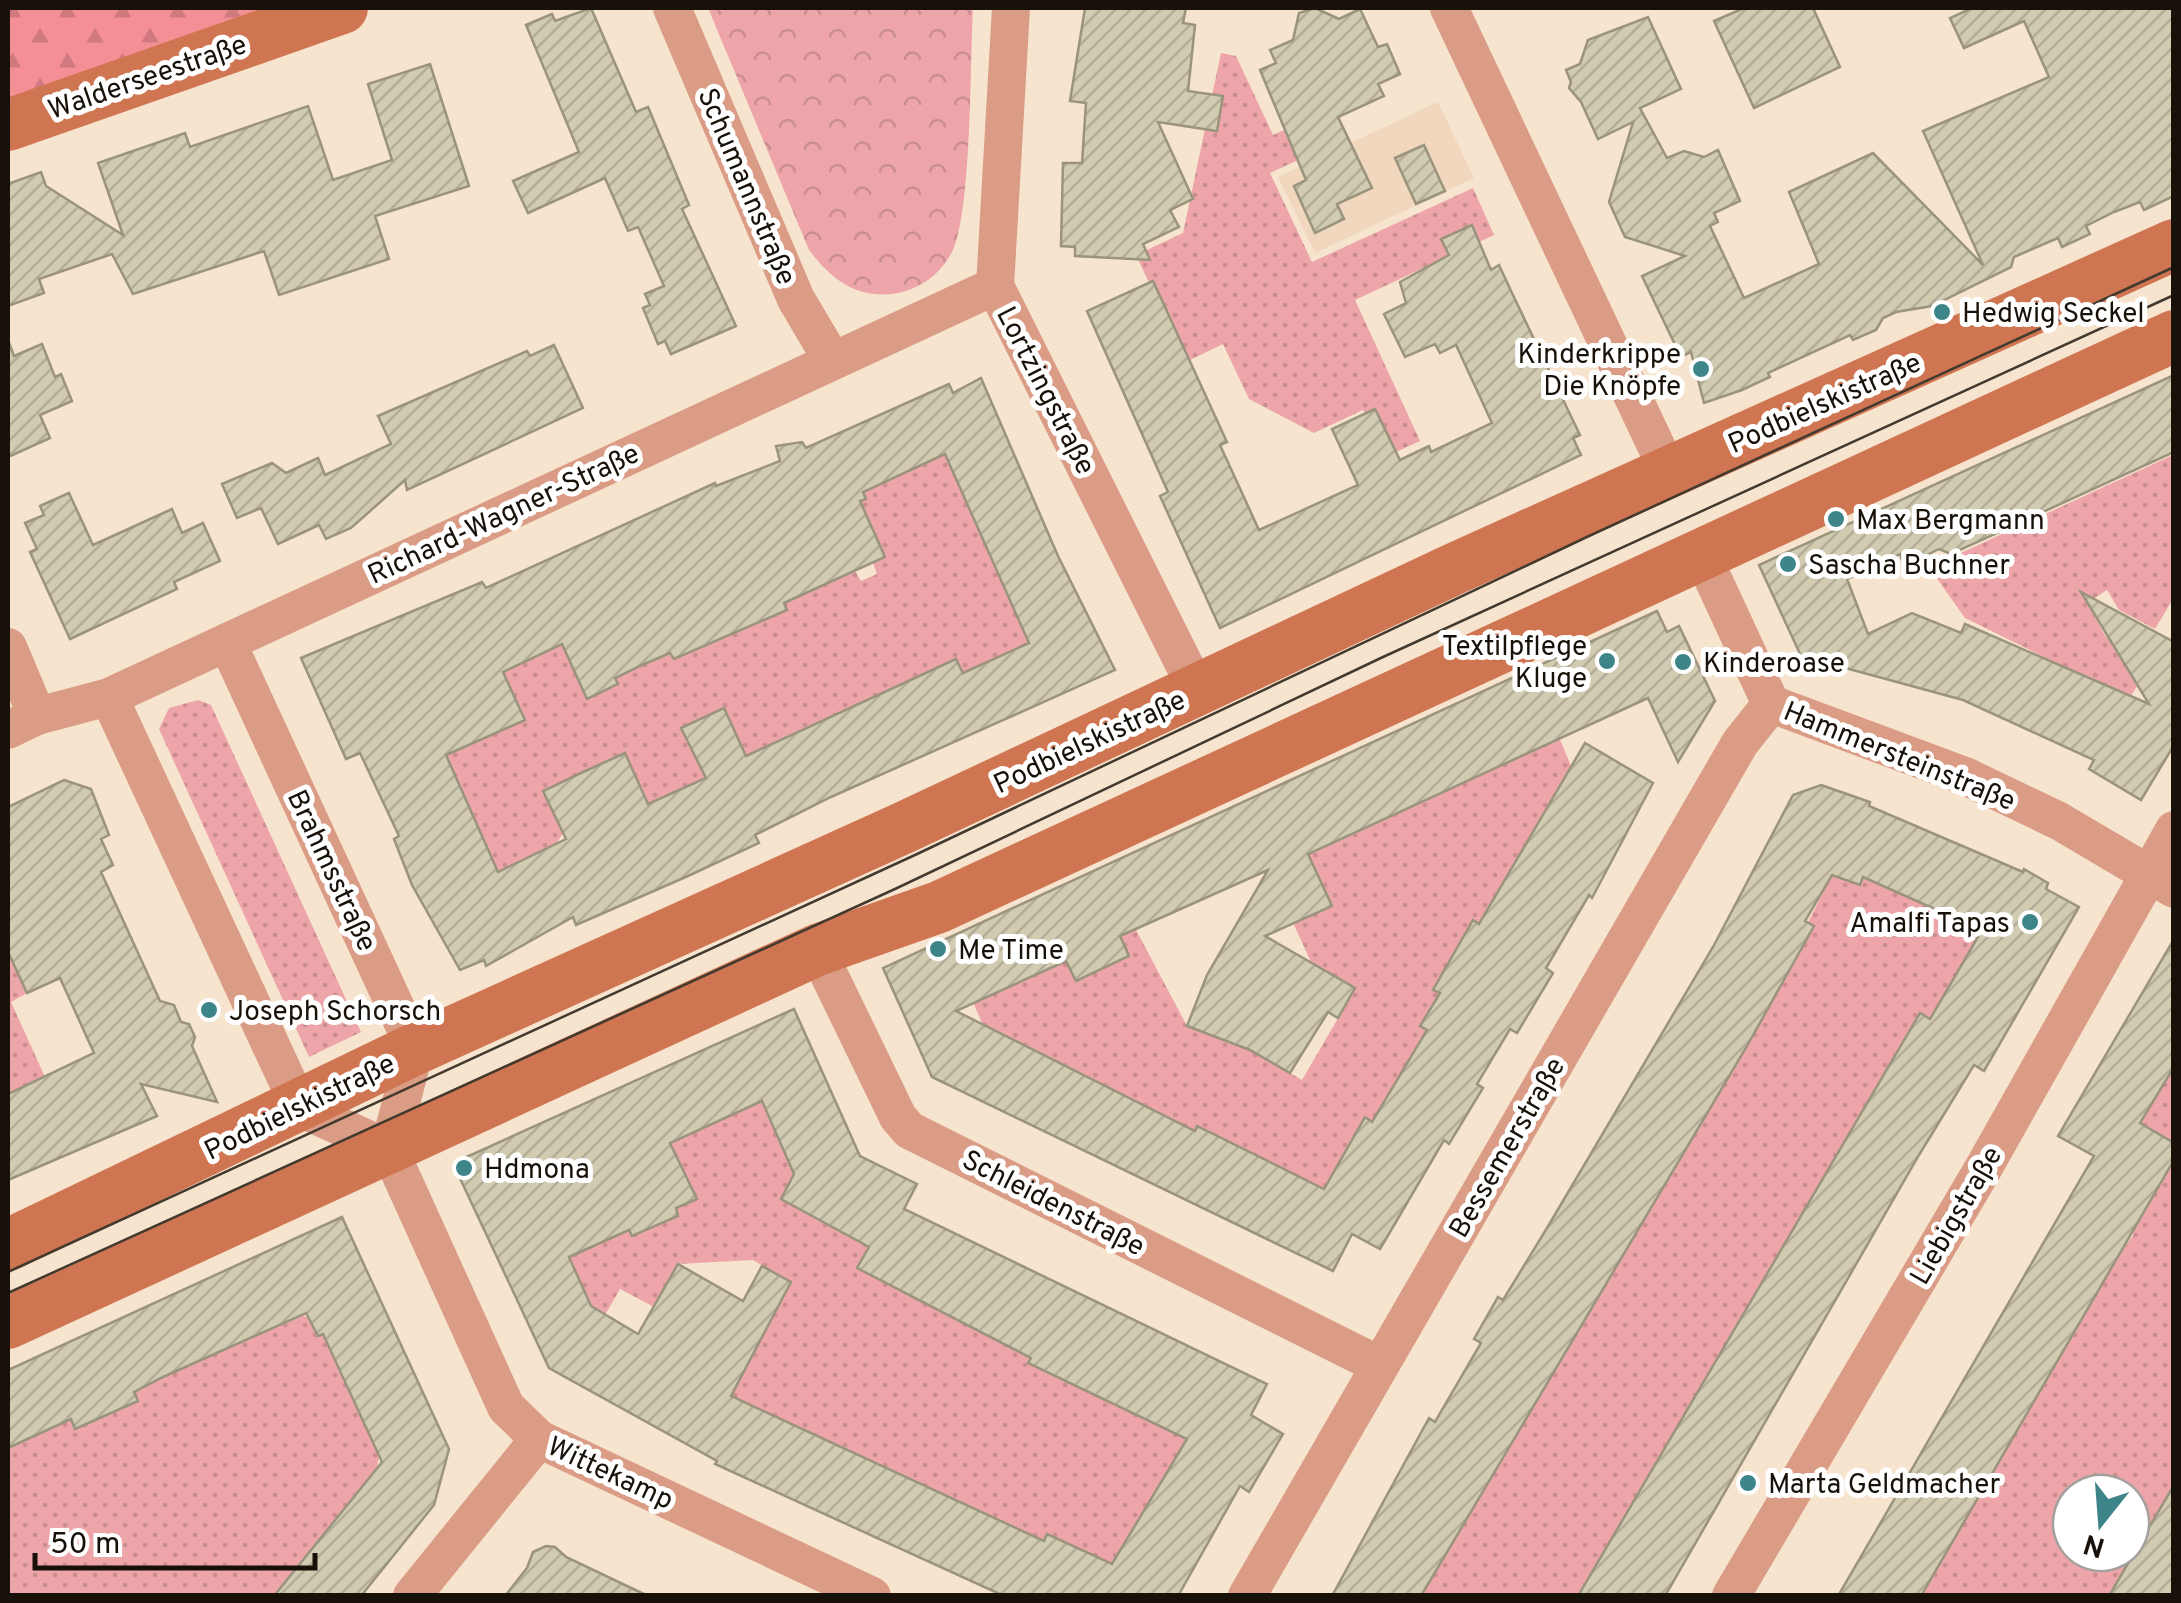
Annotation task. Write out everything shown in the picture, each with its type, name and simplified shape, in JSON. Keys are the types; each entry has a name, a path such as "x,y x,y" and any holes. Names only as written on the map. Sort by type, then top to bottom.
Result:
{"main road":[{"name":"Walderseestraße","path":"8,125 342,8"},
{"name":"Podbielskistraße","path":"8,1244 300,1108 415,1049 1668,472 2174,244"},
{"path":"8,1323 817,950 939,908 2174,336"}],"street":[{"name":"Schumannstraße","path":"672,8 796,299 832,360"},
{"name":"Lortzingstraße","path":"1011,8 995,286 1196,690"},
{"path":"1450,8 1668,472"},
{"name":"Richard-Wagner-Straße","path":"22,723 109,697 995,286"},
{"name":"Hammersteinstraße","path":"1702,552 1771,704 1965,776 2058,821 2161,882"},
{"name":"Brahmsstraße","path":"227,642 415,1049"},
{"path":"8,647 22,723"},
{"path":"109,697 300,1108 388,1149 415,1049"},
{"name":"Bessemerstraße","path":"1247,1596 1740,744 1771,704"},
{"name":"Liebigstraße","path":"1731,1596 1984,1167 2161,882 2174,830"},
{"name":"Schleidenstraße","path":"817,950 898,1117 910,1130 1379,1365"},
{"name":"Wittekamp","path":"388,1149 506,1407 539,1439 869,1595"},
{"path":"412,1596 539,1439"}],"shaded area":[{"path":"1438,102 1474,178 1315,253 1278,177"}],"green space":[{"path":"8,8 342,8 8,125"},
{"path":"708,8 973,8 963,205 952,252 935,275 911,289 892,294 866,293 844,284 817,260 809,250"},
{"path":"1221,53 1236,56 1273,135 1310,118 1324,148 1270,173 1312,262 1473,188 1494,235 1355,300 1420,441 1385,457 1363,410 1314,433 1249,399 1223,344 1186,362 1136,255 1183,233"},
{"path":"945,447 1030,642 963,673 955,660 770,745 749,761 725,750 740,743 723,708 681,728 710,776 645,805 625,754 544,791 563,833 557,843 518,861 500,881 438,737 503,672 567,642 588,699 618,685 615,678 632,670 607,614 675,659 717,640 746,579 766,620 787,611 783,601 855,571 861,581 877,574 873,563 884,557 847,506 865,499 863,492"},
{"path":"2173,455 2173,599 2155,629 2119,610 2107,590 2087,603 2106,637 2153,661 2129,699 1965,618 1923,559 1950,558"},
{"path":"198,700 211,705 361,1032 309,1057 159,729 169,708"},
{"path":"1559,737 1576,778 1479,924 1474,921 1434,990 1440,993 1421,1026 1427,1030 1372,1122 1365,1118 1328,1190 1197,1127 1195,1131 988,1037 973,1002 1066,960 1077,981 1129,957 1120,935 1135,928 1187,1026 1251,1050 1302,1080 1355,989 1311,962 1290,916 1316,871 1306,850 1358,832"},
{"path":"1830,862 1845,880 1860,885 1863,876 1937,910 1998,931 1930,1019 1919,1013 1578,1595 1421,1596 1747,1046 1825,888"},
{"path":"8,952 27,993 11,1002 45,1077 8,1094"},
{"path":"2173,1053 2173,1143 2140,1123 2172,1069"},
{"path":"766,1091 772,1126 794,1174 781,1199 869,1246 858,1269 1031,1358 1029,1363 1139,1417 1190,1433 1112,1564 1044,1541 731,1396 791,1283 753,1260 678,1264 654,1307 620,1289 602,1320 596,1316 552,1227 611,1238 629,1230 633,1236 678,1216 676,1208 697,1198 683,1169 672,1174 659,1140 702,1129"},
{"path":"2173,1160 2173,1485 2151,1523 2151,1473 2051,1473 2051,1573 2122,1573 2109,1595 1922,1596 2117,1245 2124,1248 2134,1234 2126,1229"},
{"path":"300,1314 308,1318 317,1336 323,1334 379,1457 377,1467 274,1595 8,1596 8,1448 71,1419 76,1429 95,1420 91,1410 114,1399 119,1410 138,1401 134,1390"}],"building":[{"path":"591,8 636,112 648,107 689,205 682,209 736,326 671,354 665,341 658,344 643,308 650,305 645,294 664,286 638,227 628,231 605,178 528,213 513,181 579,152 526,25 552,14 555,21"},
{"path":"1085,8 1186,8 1183,23 1195,25 1188,91 1223,96 1217,131 1158,122 1193,199 1170,210 1179,227 1143,244 1150,260 1075,256 1075,247 1061,246 1063,163 1082,163 1086,103 1070,101"},
{"path":"1315,8 1339,19 1360,9 1378,47 1387,44 1400,74 1378,84 1384,96 1338,117 1372,188 1337,204 1344,219 1315,233 1294,186 1306,180 1260,70 1276,63 1270,50 1293,40 1299,13"},
{"path":"1744,8 1813,8 1840,67 1754,108 1714,21"},
{"path":"1972,8 2174,8 2174,196 2144,210 2140,202 2114,212 2086,226 2090,234 2062,247 2058,238 2014,257 2011,267 1932,306 1896,312 1883,318 1876,330 1853,340 1850,335 1768,373 1770,377 1704,403 1691,352 1681,357 1642,276 1685,256 1625,237 1609,202 1633,122 1598,139 1581,102 1569,88 1566,70 1580,64 1588,40 1648,17 1681,89 1640,108 1667,158 1684,151 1704,157 1718,150 1740,201 1714,213 1718,222 1710,226 1744,298 1819,264 1789,192 1873,153 1983,265 1923,131 2049,77 2024,21 1964,48 1950,18"},
{"path":"430,64 469,186 375,216 389,259 279,295 264,251 133,294 112,254 39,279 44,293 8,306 8,184 41,172 46,186 123,235 98,163 185,133 190,147 308,106 333,180 392,160 368,84"},
{"path":"1424,145 1445,191 1416,204 1395,158"},
{"path":"1472,225 1491,270 1499,265 1580,435 1573,438 1581,455 1220,628 1160,496 1168,492 1087,311 1153,281 1227,442 1220,445 1259,530 1358,485 1332,429 1375,409 1400,460 1429,446 1431,452 1492,423 1456,345 1440,353 1435,344 1405,357 1384,314 1406,303 1400,282 1449,255 1441,239"},
{"path":"8,340 14,356 42,344 55,377 61,374 72,401 40,415 50,438 8,457"},
{"path":"554,345 583,408 407,490 405,480 351,528 326,539 319,525 278,544 261,508 237,518 222,484 272,463 286,473 318,458 325,475 391,444 378,416 527,351 530,356"},
{"path":"2174,375 2174,452 1951,554 1939,549 1904,566 1900,554 1847,579 1868,634 1912,613 1961,633 1965,624 2149,704 2081,592 2174,642 2174,745 2141,800 2089,769 2094,760 1963,700 1801,656 1759,565"},
{"path":"981,378 1058,556 1115,670 831,797 755,835 759,843 688,876 576,925 573,917 486,966 484,960 460,970 412,885 394,839 399,836 360,753 346,759 301,658 482,582 486,588 715,483 716,486 780,461 776,446 802,442 806,448 949,384 953,393","holes":["945,454 1029,643 963,673 956,659 746,756 724,708 681,728 706,778 648,804 625,753 543,791 566,839 498,872 446,755 525,720 503,672 562,644 587,699 618,684 615,678 642,665 670,653 674,659 787,610 784,603 885,557 860,501 866,499 863,492"]},
{"path":"69,493 93,545 172,509 182,533 203,523 220,561 174,582 177,589 70,639 30,552 37,549 25,523 44,515 40,506"},
{"path":"1657,611 1667,632 1679,626 1715,701 1678,762 1648,698 1308,854 1332,906 1265,936 1355,988 1338,1018 1328,1012 1290,1073 1250,1050 1187,1026 1207,975 1268,870 1120,936 1129,956 1076,981 1066,961 956,1011 1195,1131 1197,1126 1324,1189 1365,1117 1372,1122 1427,1030 1420,1026 1440,993 1433,990 1473,920 1479,924 1585,743 1653,783 1592,898 1589,895 1546,968 1553,973 1517,1033 1510,1029 1477,1084 1483,1088 1449,1144 1444,1140 1380,1249 1352,1234 1333,1271 932,1077 883,968"},
{"path":"64,780 91,789 109,835 101,839 113,865 101,872 160,1001 174,1005 181,1022 189,1024 195,1037 192,1046 217,1102 141,1084 157,1116 8,1180 8,1094 94,1053 60,978 27,993 8,952 8,807"},
{"path":"1821,785 1870,802 1869,806 2023,872 2024,869 2048,883 2046,889 2079,907 1984,1071 1974,1065 1919,1155 1665,1596 1578,1596 1920,1013 1930,1019 1982,930 1863,877 1860,885 1832,875 1805,921 1814,926 1747,1046 1421,1596 1332,1596 1429,1418 1435,1422 1481,1343 1474,1339 1498,1297 1503,1300 1713,947 1793,795"},
{"path":"2174,939 2174,1067 2140,1123 2174,1143 2174,1160 1921,1596 1838,1596 2094,1156 2058,1136"},
{"path":"794,1009 860,1156 917,1184 904,1209 1267,1384 1251,1415 1283,1434 1249,1492 1240,1486 1178,1596 1004,1596 715,1464 717,1461 549,1368 457,1172 462,1159","holes":["762,1101 794,1174 781,1199 869,1247 857,1268 1031,1358 1028,1363 1187,1439 1112,1564 1047,1534 1044,1541 731,1396 791,1282 762,1266 743,1301 678,1264 638,1334 591,1306 569,1257 629,1230 632,1236 678,1216 676,1208 697,1199 670,1143"]},
{"path":"342,1217 449,1449 434,1505 361,1596 274,1596 382,1462 323,1334 318,1336 306,1313 134,1392 138,1401 75,1429 71,1419 8,1448 8,1370"},
{"path":"2174,1485 2174,1596 2109,1596 2122,1573 2151,1573 2151,1524"},
{"path":"555,1547 566,1557 648,1596 505,1596 527,1568 533,1552"}],"tram line":[{"path":"8,1272 915,855 1589,536 2174,267"},
{"path":"8,1293 895,889 1383,657 2174,295"}],"place":[{"name":"Hedwig Seckel","path":"1942,312"},
{"name":"Kinderkrippe Die Knöpfe","path":"1701,369"},
{"name":"Max Bergmann","path":"1836,519"},
{"name":"Sascha Buchner","path":"1788,564"},
{"name":"Textilpflege Kluge","path":"1607,661"},
{"name":"Kinderoase","path":"1683,662"},
{"name":"Amalfi Tapas","path":"2030,922"},
{"name":"Me Time","path":"938,949"},
{"name":"Joseph Schorsch","path":"209,1010"},
{"name":"Hdmona","path":"464,1168"},
{"name":"Marta Geldmacher","path":"1748,1483"}]}
